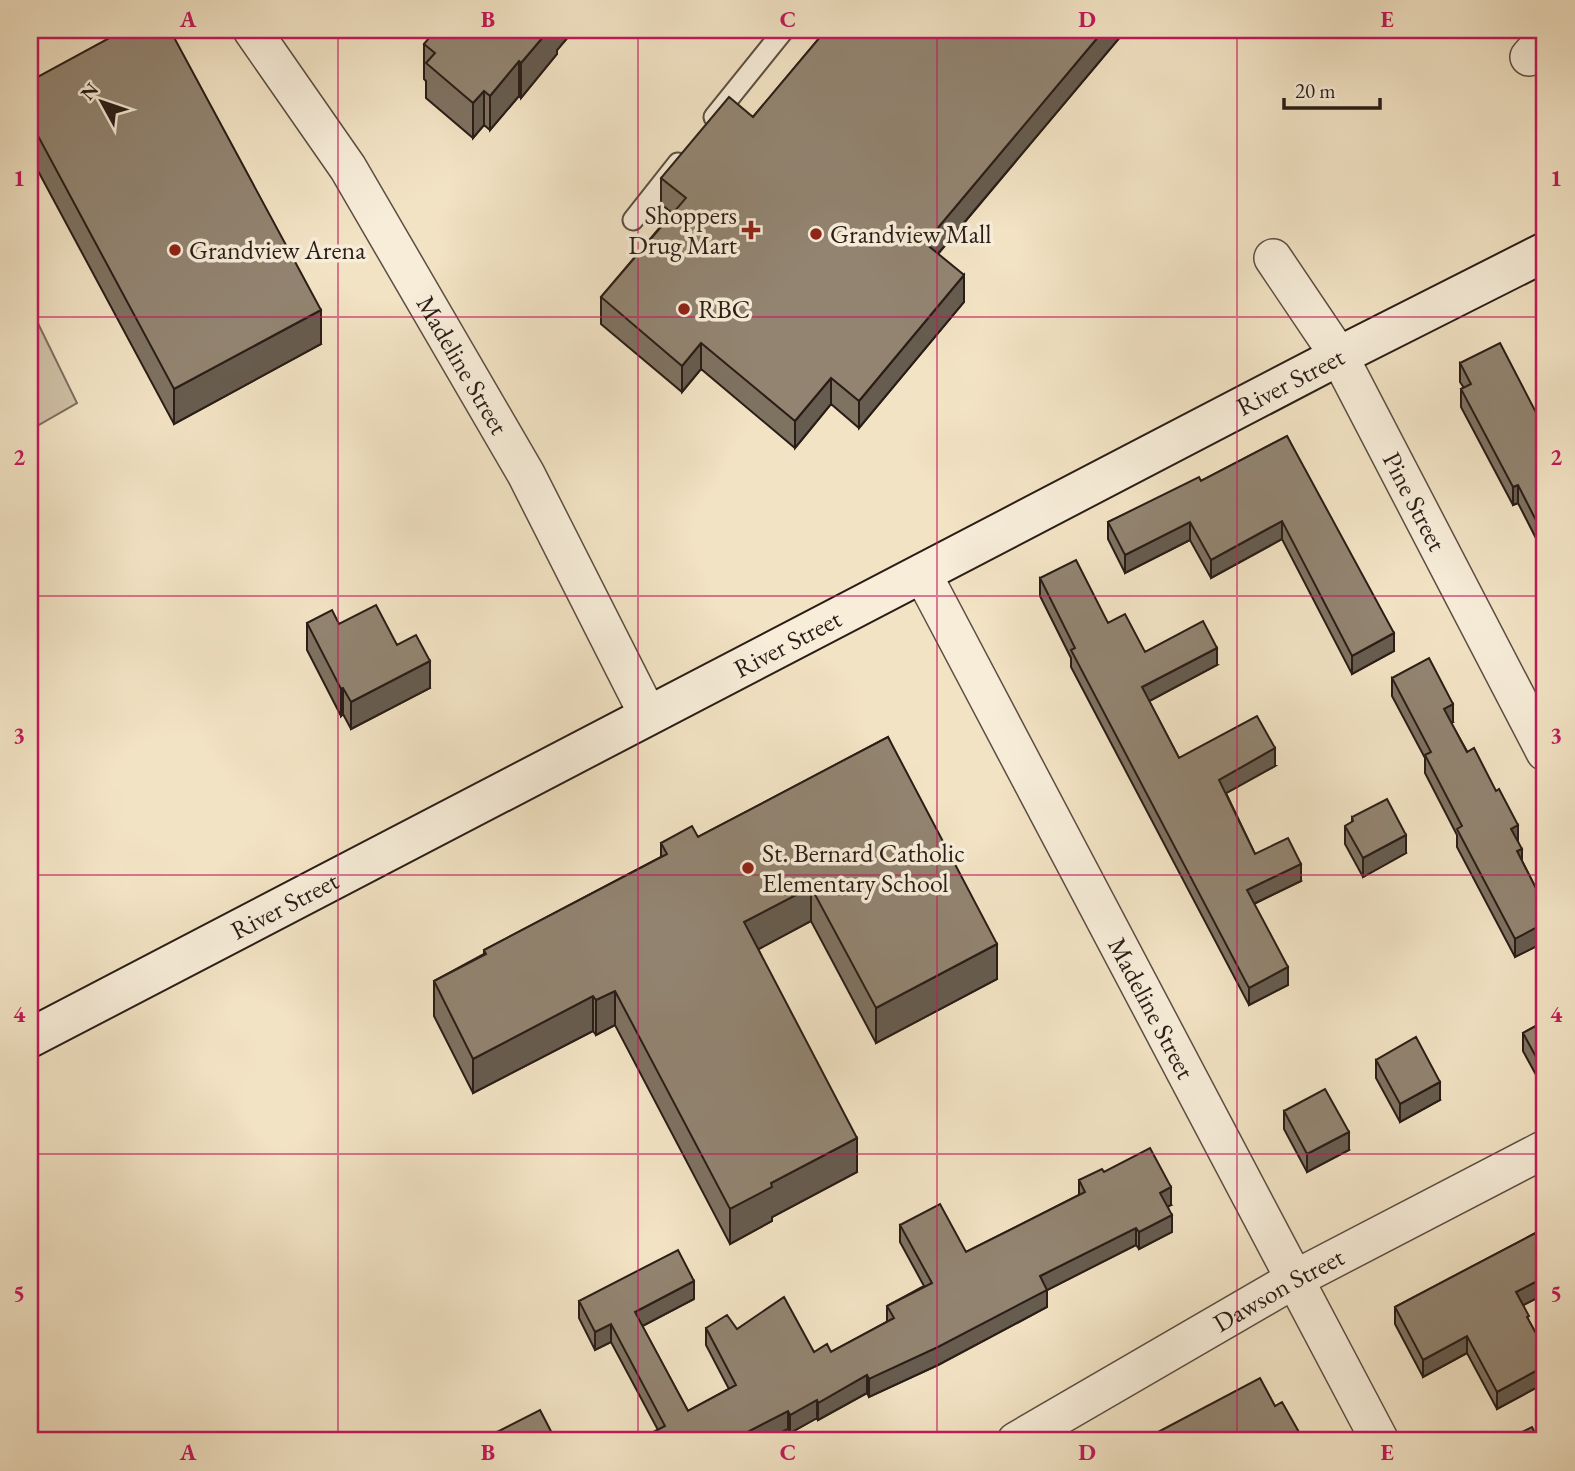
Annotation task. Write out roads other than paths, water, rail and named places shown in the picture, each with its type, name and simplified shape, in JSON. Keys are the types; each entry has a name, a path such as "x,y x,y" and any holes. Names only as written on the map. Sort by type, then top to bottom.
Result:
{"main road":[{"name":"River Street","path":"30,1038 1339,356 1545,252"}],"street":[{"name":"Madeline Street","path":"252,30 348,168 526,474 648,715"},
{"name":"Pine Street","path":"1273,258 1339,356 1545,752"},
{"name":"Madeline Street","path":"922,573 1380,1441"},
{"name":"Dawson Street","path":"1016,1441 1295,1279 1545,1149"}],"lane":[{"path":"633,220 784,30"}],"place":[{"name":"Shoppers Drug Mart","path":"751,230"},
{"name":"Grandview Mall","path":"816,234"},
{"name":"Grandview Arena","path":"175,250"},
{"name":"RBC","path":"684,309"},
{"name":"St. Bernard Catholic Elementary School","path":"748,868"}]}
